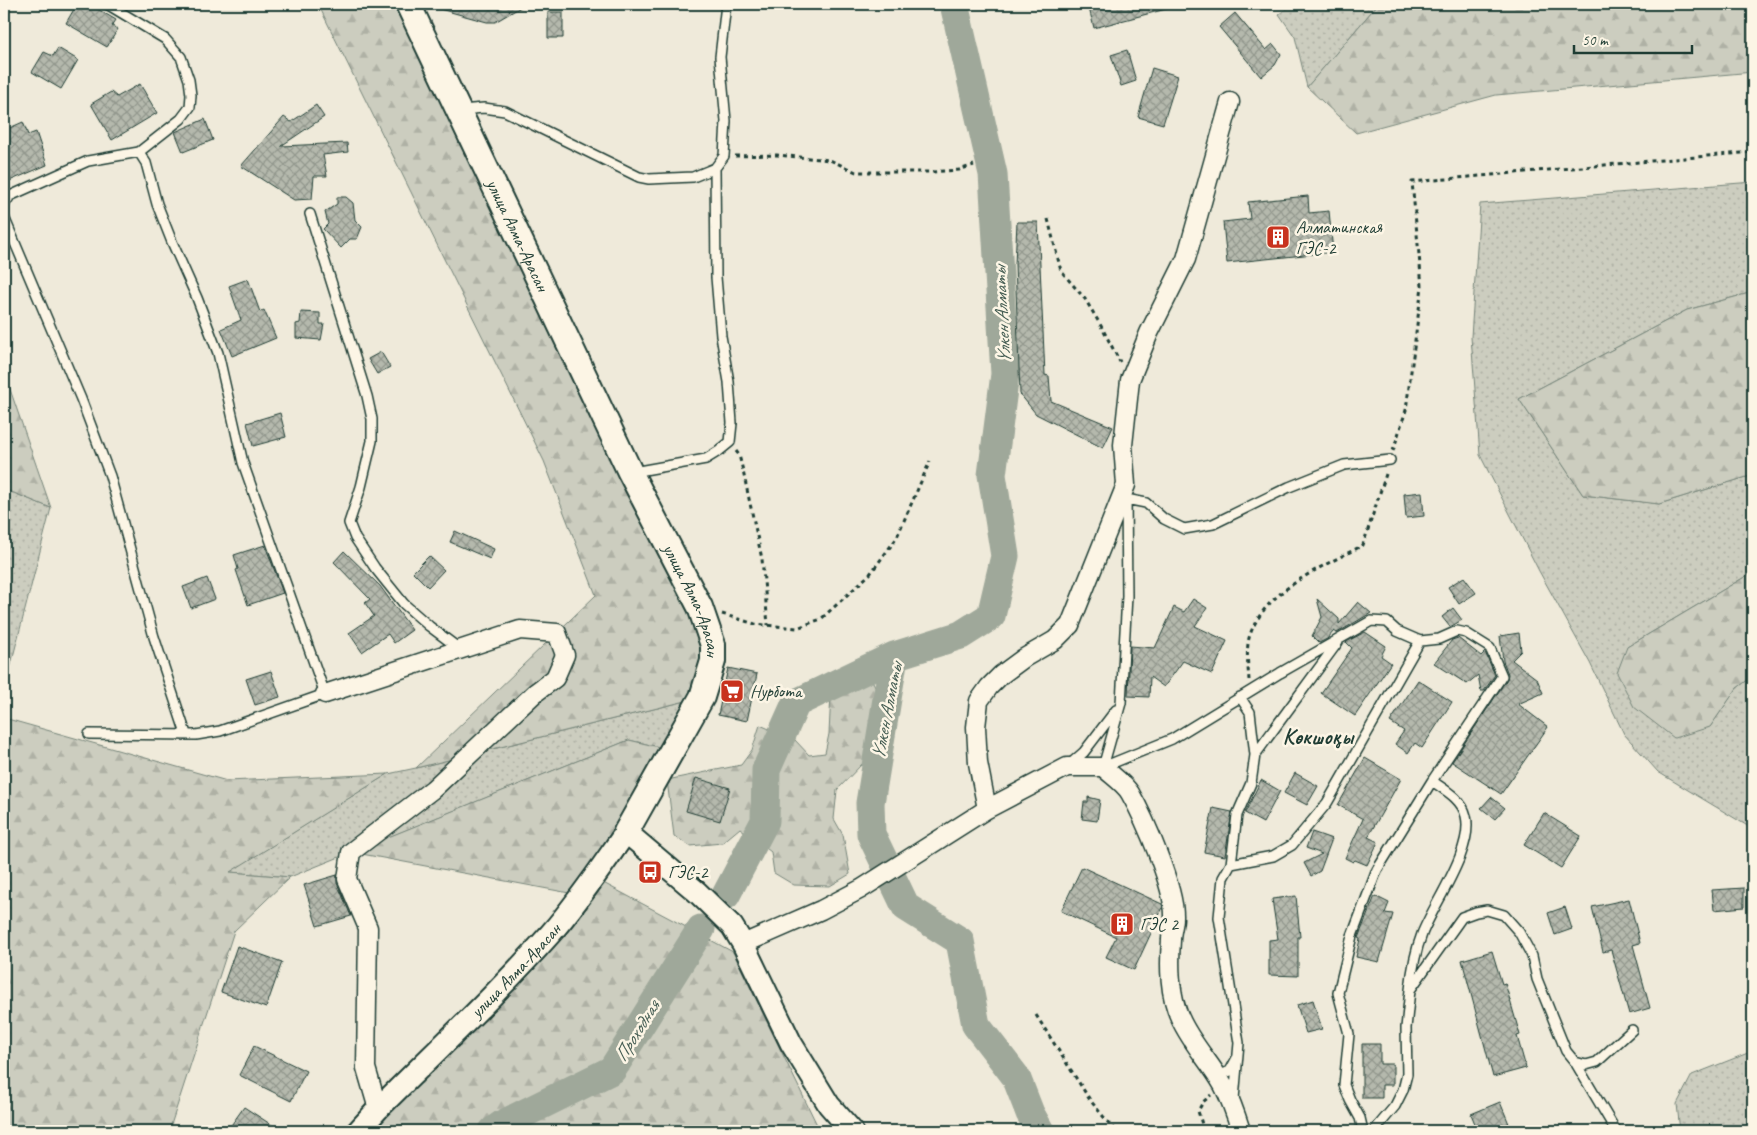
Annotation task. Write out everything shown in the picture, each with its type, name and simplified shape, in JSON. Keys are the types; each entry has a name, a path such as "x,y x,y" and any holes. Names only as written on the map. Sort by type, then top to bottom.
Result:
{"main road":[{"name":"улица Алма-Арасан","path":"408,4 630,472 700,607 713,645 713,661 702,697 626,832"}],"street":[{"path":"988,809 978,763 976,727 979,701 1001,675 1024,658 1055,640 1070,626 1126,492 1123,445 1130,380 1149,333 1186,259 1230,102"},
{"path":"326,694 520,630 557,633 565,655 556,678 535,692 433,789 351,852 347,879 368,928 366,1068 378,1109"},
{"path":"743,944 821,910 861,889 988,809 1067,767 1103,767 1129,791 1148,832 1172,894 1174,918 1170,970 1172,993 1180,1018 1194,1044 1218,1078 1233,1105 1240,1131"},
{"path":"626,832 697,892 732,926 743,944 792,1043 830,1105 852,1131"},
{"name":"улица Алма-Арасан","path":"358,1131 553,932 582,895 626,832"}],"lane":[{"path":"4,209 4,205 10,196 88,161 139,152 181,119 190,107 189,80 181,57 165,39 107,4"},
{"path":"458,110 484,108 505,111 639,177 649,179 693,177 715,168 724,156 726,121 720,57 726,4"},
{"path":"89,734 196,735 220,730 326,694 242,463 218,353 197,298 172,242 146,163 139,152"},
{"path":"630,472 706,459 719,452 730,442 732,423 729,382 721,336 716,277 715,168"},
{"path":"310,214 372,419 372,441 361,486 349,523 360,546 404,604 461,650"},
{"path":"4,216 73,380 110,476 154,637 186,734"},
{"path":"1103,767 1121,703 1127,596 1126,492 1146,503 1164,519 1184,529 1213,524 1288,487 1344,464 1390,460"},
{"path":"1103,767 1172,739 1371,621 1387,622 1397,631 1420,641 1439,639 1458,631 1466,633 1490,648 1502,676 1432,781 1377,870 1352,936 1338,993 1349,1034 1344,1085 1360,1118 1363,1131"},
{"path":"1255,755 1341,638"},
{"path":"1231,864 1273,856 1292,845 1327,803 1420,641"},
{"path":"1233,1105 1239,1044 1219,917 1223,878 1231,864 1237,816 1251,783 1255,755 1250,712 1240,697"},
{"path":"1067,767 1084,752 1121,703"},
{"path":"1374,1131 1395,1106 1403,1090 1407,1074 1406,1028 1412,967 1422,933 1455,868 1466,837 1466,816 1458,800 1432,781"},
{"path":"1410,990 1462,917 1487,910 1504,915 1519,932 1532,956 1536,979 1566,1051 1575,1062 1616,1131"},
{"path":"1575,1062 1586,1065 1597,1062 1632,1030"},
{"path":"1218,1078 1230,1071 1238,1057"}],"path":[{"path":"1412,182 1753,152"},
{"path":"724,156 777,155 830,160 856,172 931,172 959,170 974,165"},
{"path":"1048,219 1061,271 1085,299 1130,380"},
{"path":"730,442 739,455 762,559 768,626"},
{"path":"700,607 755,624 768,626 797,628 821,619 870,574 896,539 930,461"},
{"path":"1036,1015 1090,1100 1115,1131"},
{"path":"1204,1131 1198,1111 1218,1078"}],"green space":[{"path":"318,4 408,4 713,661 702,697 416,768 596,595 544,461"},
{"path":"1294,4 1378,4 1307,87 1295,37 1279,14"},
{"path":"1378,4 1753,4 1753,72 1496,95 1356,133 1307,87"},
{"path":"1753,182 1753,292 1687,310 1519,399 1583,495 1659,504 1753,475 1753,572 1627,647 1710,727 1737,688 1753,676 1753,831 1658,772 1624,734 1590,663 1539,571 1480,455 1471,337 1480,204"},
{"path":"1753,292 1753,475 1659,504 1583,495 1519,399 1687,310"},
{"path":"4,372 51,508 4,489"},
{"path":"4,489 51,508 4,692"},
{"path":"1753,572 1753,676 1737,688 1710,727 1674,738 1634,707 1617,673 1627,647"},
{"path":"872,680 878,692 863,763 837,790 834,819 843,835 850,874 830,886 794,885 774,873 771,852 740,828 722,843 690,846 674,836 667,780 741,765 752,750 760,725 795,740 809,755 825,753 829,734 831,693"},
{"path":"702,697 672,750 629,740 290,877 229,872 388,774"},
{"path":"4,718 227,781 388,774 230,872 290,877 234,931 169,1131 4,1131"},
{"path":"629,740 672,750 594,878 733,952 820,1131 362,1131 580,895 351,852"},
{"path":"1753,1051 1753,1131 1680,1131 1677,1104 1692,1075"}],"building":[{"path":"77,4 89,4 116,20 112,26 118,29 107,47 66,23"},
{"path":"437,4 526,4 495,22 487,22 436,8"},
{"path":"1088,4 1169,4 1170,8 1094,28"},
{"path":"548,12 563,12 563,38 548,38"},
{"path":"1235,13 1266,50 1273,44 1281,54 1275,65 1261,77 1219,27"},
{"path":"58,48 78,60 61,89 32,72 44,52 53,56"},
{"path":"1127,50 1136,81 1121,86 1111,55"},
{"path":"1152,68 1178,76 1163,124 1138,117"},
{"path":"140,84 157,113 112,140 91,104 111,92 117,97"},
{"path":"316,105 324,117 281,146 347,143 348,152 323,155 327,176 314,176 312,199 294,200 241,166 284,117 291,122"},
{"path":"205,119 213,140 183,152 175,132"},
{"path":"23,122 28,135 36,132 47,165 7,182 4,175 4,141 9,139 5,130"},
{"name":"Алматинская ГЭС-2","path":"1308,196 1309,213 1329,211 1333,252 1227,263 1223,222 1250,219 1248,202"},
{"path":"337,197 346,197 353,203 355,220 362,227 357,239 350,239 341,248 323,229 328,224 325,212 337,204"},
{"path":"1017,222 1038,222 1045,375 1049,376 1051,401 1113,427 1103,448 1036,414 1020,394 1015,264"},
{"path":"248,279 260,312 264,310 276,338 232,356 221,329 241,320 229,286"},
{"path":"301,312 320,313 320,324 324,324 321,340 296,338 296,324 300,323"},
{"path":"381,352 390,367 377,374 368,359"},
{"path":"280,413 286,437 253,446 247,423"},
{"path":"1422,492 1424,516 1406,518 1404,494"},
{"path":"455,531 494,549 490,559 450,542"},
{"path":"265,545 283,593 248,605 236,570 238,569 234,555"},
{"path":"344,551 380,586 412,630 394,643 388,634 362,652 349,633 374,616 365,603 370,599 334,562"},
{"path":"429,556 444,570 428,587 413,572"},
{"path":"1464,577 1476,593 1459,604 1448,587"},
{"path":"207,578 215,599 191,608 183,587"},
{"path":"1193,599 1207,608 1195,626 1227,641 1212,674 1183,661 1164,687 1150,677 1149,697 1128,696 1130,646 1155,648 1174,607 1184,612"},
{"path":"1317,599 1339,619 1339,624 1358,602 1371,613 1337,633 1334,631 1327,639 1319,643 1312,636 1322,617"},
{"path":"1453,608 1462,620 1450,627 1442,617"},
{"path":"1365,632 1386,646 1381,656 1391,663 1355,716 1321,693 1352,648 1346,642"},
{"path":"1519,633 1521,651 1512,660 1537,679 1543,693 1518,704 1548,727 1501,794 1452,762 1507,679 1508,674 1503,661 1500,636"},
{"path":"1458,638 1481,656 1485,652 1495,675 1484,691 1481,691 1478,675 1467,684 1434,663 1452,640"},
{"path":"728,668 757,674 747,721 718,715"},
{"path":"271,671 280,697 255,705 246,679"},
{"path":"1418,680 1452,702 1422,748 1415,743 1408,753 1395,744 1404,731 1390,722"},
{"path":"1365,758 1401,779 1368,837 1378,842 1367,865 1345,858 1363,819 1338,805"},
{"path":"1295,773 1318,786 1307,805 1284,793"},
{"path":"696,778 730,788 720,821 686,811"},
{"path":"1261,780 1280,791 1263,823 1245,813"},
{"path":"1088,797 1100,800 1097,821 1082,819 1084,802 1088,802"},
{"path":"1491,797 1505,808 1495,819 1481,808"},
{"path":"1213,808 1232,812 1225,856 1204,852"},
{"path":"1544,813 1581,836 1561,868 1524,845"},
{"path":"1312,832 1332,839 1320,871 1311,876 1304,863 1322,854 1306,848"},
{"name":"ГЭС 2","path":"1082,867 1162,904 1163,907 1134,970 1106,957 1116,937 1061,911"},
{"path":"337,875 337,883 351,916 317,926 304,885"},
{"path":"1744,888 1744,907 1714,910 1712,890"},
{"path":"1296,896 1300,937 1298,937 1298,976 1269,975 1269,940 1278,939 1272,899"},
{"path":"1375,896 1389,903 1385,913 1393,914 1379,962 1356,957 1360,939 1358,938"},
{"path":"1629,899 1640,943 1633,945 1650,1008 1629,1014 1611,950 1603,952 1592,907"},
{"path":"1565,907 1572,929 1555,935 1548,913"},
{"path":"237,946 282,962 266,1008 221,992"},
{"path":"1492,951 1502,984 1505,983 1520,1035 1517,1036 1526,1068 1493,1077 1462,960"},
{"path":"1313,1000 1322,1029 1306,1033 1297,1005"},
{"path":"1362,1044 1380,1044 1380,1064 1393,1064 1393,1085 1382,1085 1382,1098 1362,1098"},
{"path":"254,1046 306,1071 291,1101 239,1075"},
{"path":"1500,1102 1512,1131 1478,1131 1471,1114"},
{"path":"244,1107 281,1131 227,1131"}],"waterway":[{"name":"Үлкен Алматы","path":"954,4 993,174 1005,374 992,475 1005,556 991,616 961,635 894,656 870,803 871,834 906,907 960,941 976,1025 1016,1077 1030,1113 1040,1131"},
{"name":"Проходная","path":"726,895 765,821 766,770 796,703 894,656"},
{"name":"Проходная","path":"493,1131 503,1124 612,1070 701,929"}],"place":[{"name":"Алматинская ГЭС-2","path":"1278,237"},
{"name":"Нурбота","path":"732,691"},
{"name":"ГЭС-2","path":"650,872"},
{"name":"ГЭС 2","path":"1122,924"}],"district":[{"name":"Көкшоқы","path":"1318,737"}]}
